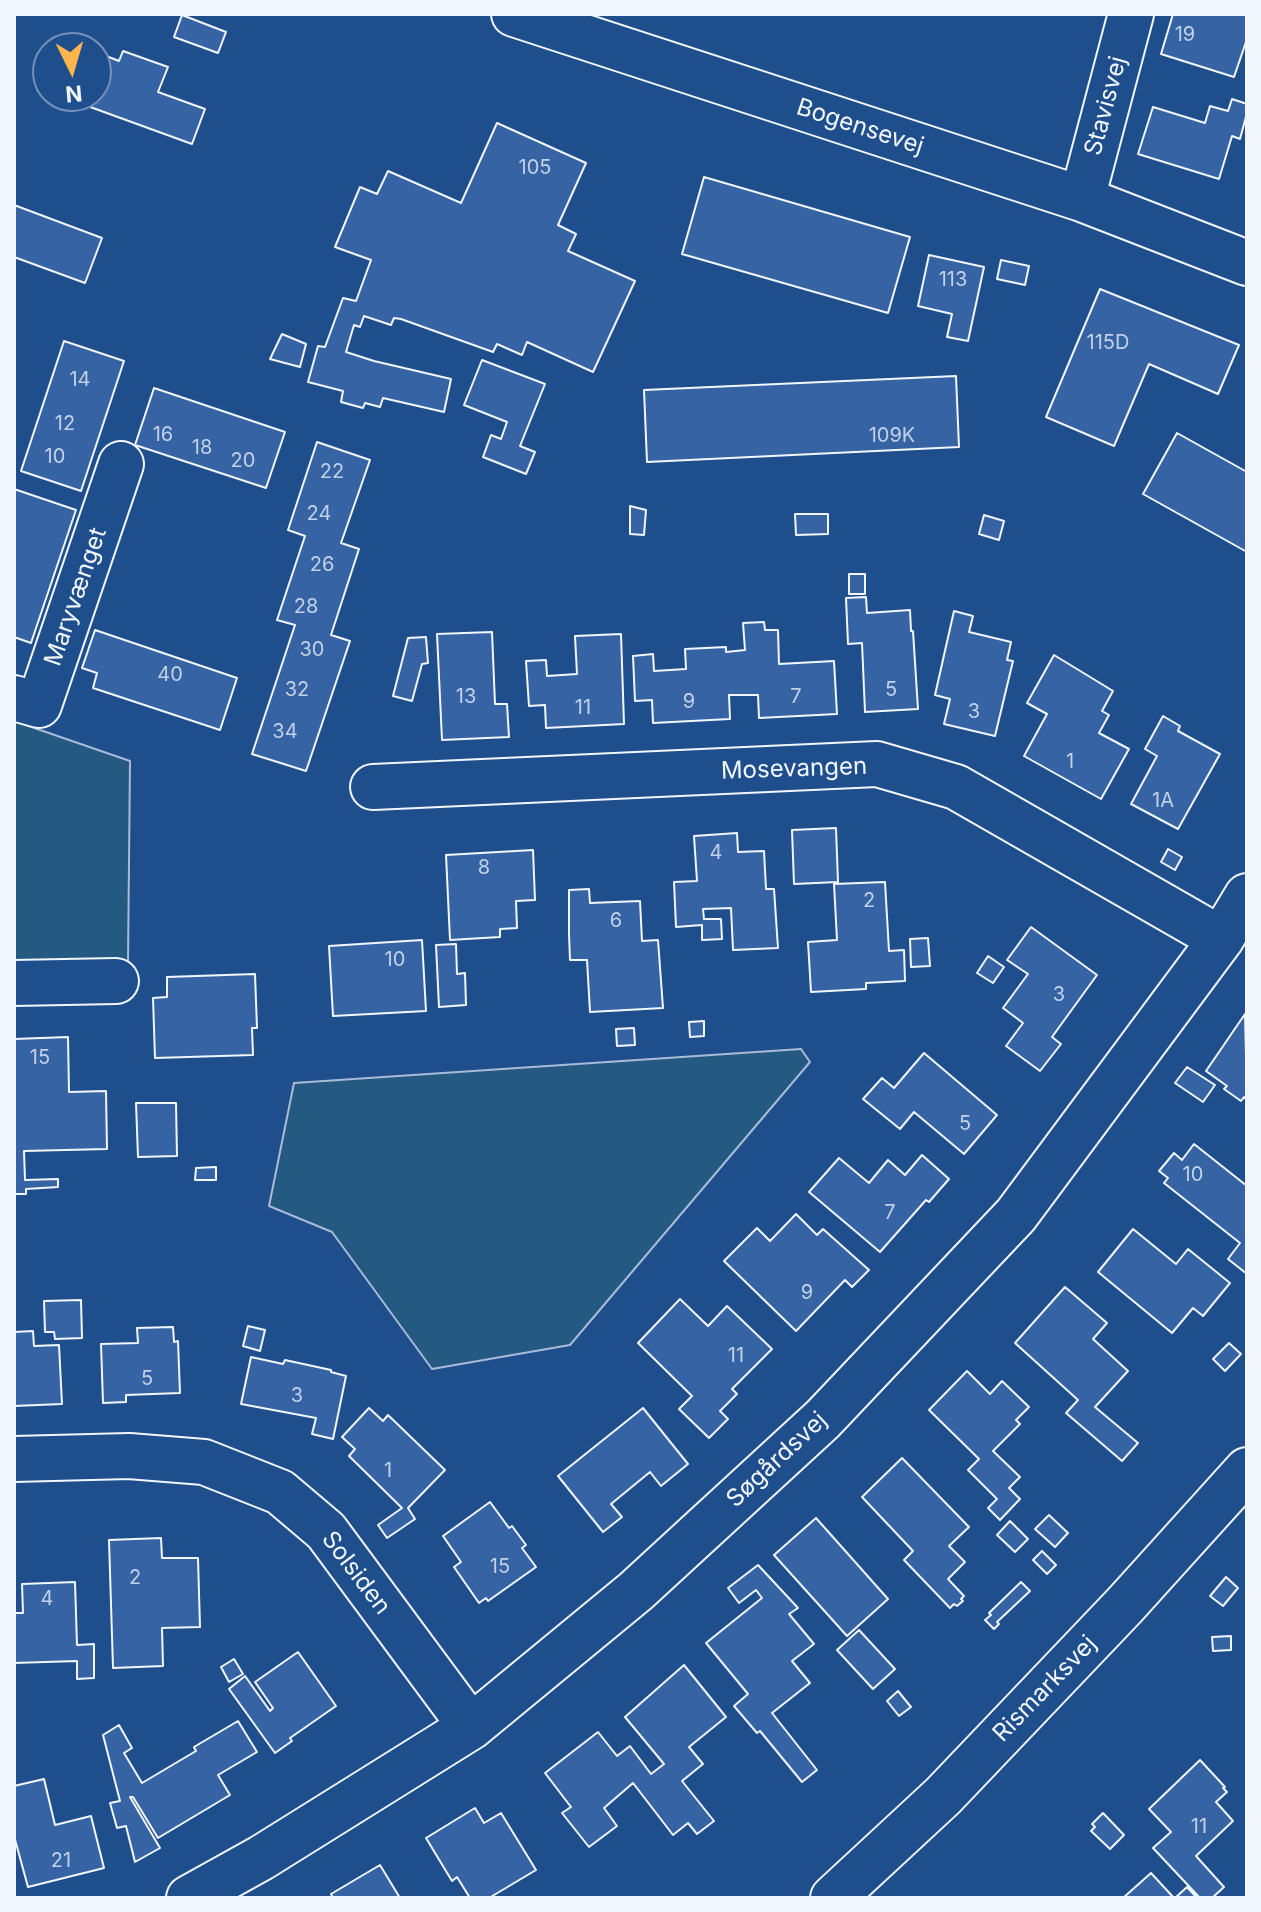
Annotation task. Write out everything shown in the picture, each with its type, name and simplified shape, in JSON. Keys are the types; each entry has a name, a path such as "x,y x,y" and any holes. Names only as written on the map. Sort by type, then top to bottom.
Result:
{"street":[{"name":"Bogensevej","path":"514,14 1082,199 1247,263"},
{"name":"Stavisvej","path":"1082,199 1131,14"},
{"name":"Bogensevej","path":"1203,247 1247,274"},
{"name":"Maryvænget","path":"14,698 39,705 121,464"},
{"name":"Mosevangen","path":"373,787 877,764 956,787 1221,939"},
{"name":"Søgårdsvej","path":"189,1898 261,1858 471,1727 636,1591 834,1408 1016,1215 1221,939 1247,896"},
{"path":"14,983 116,981"},
{"name":"Solsiden","path":"14,1459 129,1456 204,1462 280,1492 326,1531 471,1727"},
{"name":"Rismarksvej","path":"833,1898 943,1796 1125,1605 1247,1470"}],"shaded area":[{"path":"14,721 130,761 128,963 14,967"},
{"path":"801,1049 810,1062 570,1345 432,1369 332,1232 269,1206 294,1083"}],"building":[{"path":"1173,14 1247,14 1247,39 1234,77 1161,54"},
{"path":"182,15 226,32 218,53 174,37"},
{"path":"123,51 168,67 158,92 205,109 192,144 104,112 112,112 112,58 119,61"},
{"path":"1232,99 1247,104 1247,113 1240,139 1232,136 1219,179 1138,154 1153,107 1205,123 1210,106 1228,111"},
{"path":"497,123 586,163 558,225 576,234 568,251 635,281 593,372 527,342 522,355 497,344 493,352 401,319 394,318 391,325 364,316 360,327 354,325 346,352 451,379 444,412 383,398 380,407 365,403 363,408 341,402 343,391 308,382 318,346 325,347 343,298 356,301 371,260 335,247 360,187 377,194 388,171 461,203"},
{"path":"704,177 910,237 888,313 682,254"},
{"path":"14,205 102,238 85,283 14,257"},
{"path":"929,255 984,267 968,341 947,337 952,314 918,306"},
{"path":"1001,260 1029,266 1025,285 997,279"},
{"path":"1100,289 1239,345 1218,394 1149,364 1114,446 1046,417"},
{"path":"282,334 306,344 300,367 270,359"},
{"path":"64,341 124,361 81,491 21,471"},
{"path":"482,360 545,384 520,446 535,452 526,474 483,457 491,435 501,439 507,422 464,405"},
{"path":"956,376 959,447 647,462 644,390"},
{"path":"154,388 285,432 266,488 135,445"},
{"path":"1177,433 1247,472 1247,552 1143,494"},
{"path":"317,442 370,460 341,543 359,549 331,635 350,641 306,771 252,754 295,625 277,620 305,536 288,530"},
{"path":"14,489 76,510 31,643 14,637"},
{"path":"630,506 646,510 644,535 630,534"},
{"path":"795,514 828,514 828,534 796,535"},
{"path":"984,515 1004,521 999,540 979,534"},
{"path":"849,574 865,574 865,594 849,594"},
{"path":"866,597 867,613 910,610 918,709 865,712 862,643 848,644 846,598"},
{"path":"954,611 973,616 969,632 1011,642 1007,660 1013,661 995,736 944,724 950,699 935,695"},
{"path":"764,622 765,630 778,630 779,664 834,661 837,714 759,718 758,695 729,695 730,719 653,723 652,700 635,701 633,656 653,654 654,671 686,669 685,649 726,647 726,652 745,650 743,623"},
{"path":"95,630 237,678 220,730 93,688 97,673 82,668"},
{"path":"492,632 495,704 507,704 509,737 442,740 437,634"},
{"path":"621,634 624,724 546,728 545,705 529,706 526,661 546,660 547,676 577,674 575,636"},
{"path":"426,637 428,663 422,664 412,701 393,696 408,638"},
{"path":"1054,655 1113,691 1102,711 1109,715 1099,733 1129,749 1101,799 1024,756 1047,714 1027,703"},
{"path":"1163,716 1180,726 1178,731 1220,754 1178,829 1131,804 1157,756 1145,749"},
{"path":"836,828 838,882 794,884 792,830"},
{"path":"737,833 738,852 764,851 766,889 774,889 778,948 733,950 731,908 703,909 704,919 721,919 722,939 702,940 702,925 676,927 674,882 697,881 694,836"},
{"path":"1168,849 1182,857 1175,870 1161,862"},
{"path":"533,850 535,900 516,901 517,928 500,929 500,937 450,940 446,855"},
{"path":"885,882 889,951 904,950 905,981 866,983 866,989 811,992 808,942 837,940 834,884"},
{"path":"589,889 590,903 640,901 642,941 658,940 663,1008 590,1012 587,960 570,960 569,934 569,890"},
{"path":"1031,927 1097,975 1052,1037 1061,1044 1040,1071 1006,1046 1023,1023 1003,1008 1028,974 1007,960"},
{"path":"928,938 930,966 911,967 910,939"},
{"path":"422,940 426,1011 333,1016 329,946"},
{"path":"456,944 457,974 465,973 466,1005 439,1007 436,945"},
{"path":"988,956 1004,967 993,983 977,973"},
{"path":"255,974 257,1028 252,1028 253,1055 155,1058 153,998 167,997 167,977"},
{"path":"1245,1014 1247,1100 1244,1097 1241,1101 1206,1071"},
{"path":"704,1021 704,1036 690,1037 689,1022"},
{"path":"634,1028 635,1045 617,1046 616,1029"},
{"path":"68,1037 69,1092 106,1091 107,1149 24,1151 25,1180 58,1179 58,1187 26,1189 26,1194 14,1194 14,1039"},
{"path":"924,1053 997,1115 964,1154 914,1112 900,1129 863,1099 882,1078 894,1088"},
{"path":"1187,1067 1215,1085 1203,1102 1175,1083"},
{"path":"136,1103 176,1103 177,1156 138,1157"},
{"path":"1194,1144 1247,1186 1247,1274 1228,1259 1240,1243 1164,1183 1168,1178 1159,1171 1174,1153 1182,1160"},
{"path":"922,1155 949,1179 880,1252 809,1192 839,1158 869,1183 888,1160 905,1175"},
{"path":"216,1167 216,1180 195,1180 196,1168"},
{"path":"796,1214 817,1235 823,1229 869,1270 852,1287 845,1280 796,1331 724,1261 757,1228 770,1241"},
{"path":"1133,1229 1176,1264 1188,1249 1230,1283 1203,1316 1193,1308 1172,1333 1098,1272"},
{"path":"1065,1287 1107,1323 1093,1339 1128,1371 1095,1407 1138,1443 1122,1461 1066,1413 1078,1400 1015,1343"},
{"path":"680,1299 708,1326 727,1306 772,1349 732,1389 737,1394 720,1411 728,1419 709,1438 679,1409 692,1396 638,1343"},
{"path":"81,1300 82,1338 55,1339 54,1332 45,1332 44,1301"},
{"path":"248,1326 265,1330 260,1351 243,1346"},
{"path":"173,1327 174,1342 178,1341 180,1393 126,1395 126,1402 103,1403 101,1344 138,1343 137,1328"},
{"path":"33,1331 34,1346 59,1345 62,1404 14,1406 14,1332"},
{"path":"1229,1343 1241,1354 1225,1371 1213,1359"},
{"path":"251,1357 283,1364 285,1360 346,1376 333,1439 312,1434 316,1418 241,1404"},
{"path":"967,1371 990,1394 1002,1381 1029,1407 1016,1420 1020,1424 993,1451 1020,1477 1009,1488 1020,1499 1000,1520 988,1508 997,1499 968,1470 979,1459 929,1410"},
{"path":"369,1408 383,1421 388,1415 445,1470 408,1508 415,1519 387,1538 378,1525 402,1508 349,1456 355,1449 342,1437"},
{"path":"643,1408 688,1464 661,1486 650,1472 611,1504 622,1517 603,1532 558,1476"},
{"path":"902,1458 969,1527 949,1546 965,1562 948,1579 964,1596 957,1606 954,1604 950,1608 904,1560 913,1551 862,1497"},
{"path":"490,1502 526,1545 522,1548 536,1567 488,1601 486,1598 479,1603 454,1567 461,1562 443,1536"},
{"path":"1049,1515 1068,1533 1055,1547 1035,1529"},
{"path":"816,1518 888,1599 847,1636 774,1555"},
{"path":"1010,1521 1028,1539 1015,1552 997,1535"},
{"path":"161,1538 162,1558 198,1558 200,1627 162,1628 163,1666 113,1668 109,1540"},
{"path":"1042,1551 1056,1565 1047,1574 1033,1560"},
{"path":"758,1565 798,1608 789,1614 814,1644 792,1661 810,1683 772,1713 817,1770 802,1782 760,1731 757,1733 734,1706 748,1694 706,1643 762,1598 756,1590 739,1603 728,1588"},
{"path":"1226,1577 1238,1588 1223,1606 1210,1596"},
{"path":"75,1582 77,1645 94,1644 94,1678 77,1679 77,1661 14,1663 14,1613 23,1613 22,1584"},
{"path":"1021,1582 1030,1591 997,1622 999,1624 994,1629 985,1620 991,1615 989,1613"},
{"path":"859,1630 895,1669 873,1689 837,1650"},
{"path":"1231,1636 1231,1650 1213,1651 1212,1637"},
{"path":"298,1652 336,1706 290,1738 292,1741 275,1753 229,1689 245,1676 270,1711 273,1708 255,1682"},
{"path":"234,1659 243,1674 229,1682 221,1667"},
{"path":"684,1665 726,1717 689,1747 703,1764 682,1781 714,1821 697,1834 688,1823 673,1835 633,1783 604,1808 617,1826 589,1847 562,1813 571,1807 545,1773 598,1732 617,1756 630,1746 651,1774 664,1764 625,1717"},
{"path":"898,1691 911,1707 899,1716 887,1701"},
{"path":"238,1721 257,1752 218,1775 230,1795 158,1838 133,1797 130,1797 160,1848 135,1862 126,1826 117,1828 110,1803 120,1801 103,1735 119,1725 132,1748 124,1753 142,1783 196,1751 194,1747"},
{"path":"1200,1760 1225,1787 1227,1792 1216,1802 1233,1821 1196,1856 1224,1887 1212,1898 1200,1898 1153,1848 1171,1832 1149,1809"},
{"path":"44,1779 55,1825 91,1816 104,1868 28,1887 14,1836 14,1786"},
{"path":"475,1808 484,1823 501,1813 536,1870 489,1898 470,1898 457,1877 452,1881 426,1838"},
{"path":"1103,1813 1124,1835 1110,1849 1091,1831 1095,1827 1092,1824"},
{"path":"380,1865 400,1898 333,1898 331,1894"},
{"path":"1151,1873 1174,1898 1123,1898"},
{"path":"1187,1887 1197,1898 1175,1898"}]}
